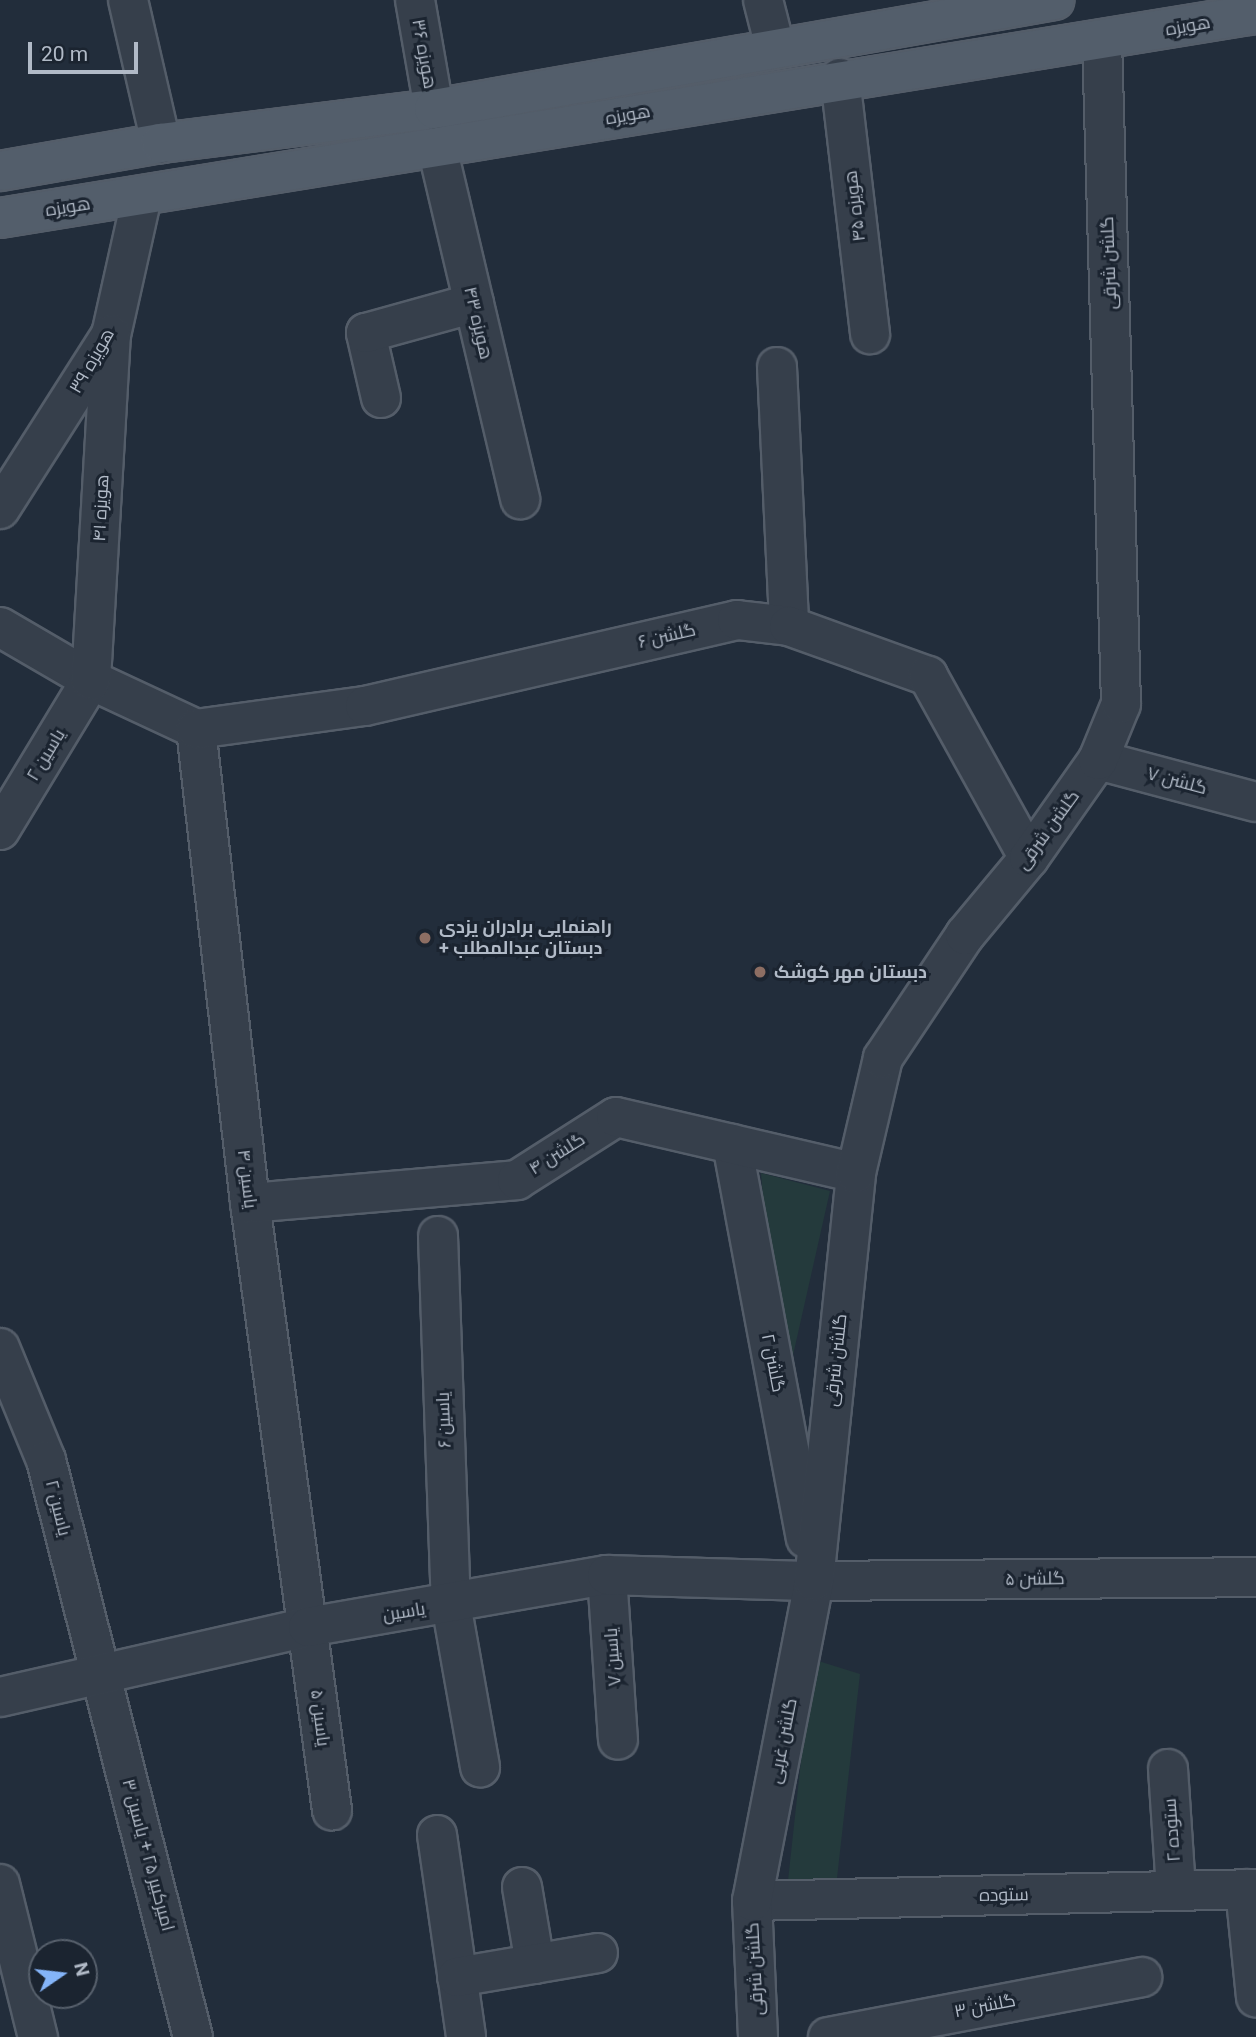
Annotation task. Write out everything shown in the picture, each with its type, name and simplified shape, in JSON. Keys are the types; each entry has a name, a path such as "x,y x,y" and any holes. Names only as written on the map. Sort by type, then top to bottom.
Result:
{"main road":[{"path":"0,171 161,143 434,109 775,47 1055,0"},
{"name":"هویزه","path":"0,218 840,78 1102,41 1256,14"}],"street":[{"path":"128,0 161,143"},
{"name":"هویزه ۳۶","path":"415,0 434,109"},
{"path":"762,0 775,47"},
{"name":"گلشن شرقی","path":"814,1581 856,1173 883,1058 965,935 1029,858 1098,760 1121,704 1102,41"},
{"name":"هویزه ۴۵","path":"840,78 870,334"},
{"name":"هویزه ۴۳","path":"437,147 520,499"},
{"name":"هویزه ۳۹","path":"0,509 111,335 142,196"},
{"path":"381,398 366,332 474,303"},
{"name":"هویزه ۴۱","path":"91,680 111,335"},
{"path":"777,367 789,626"},
{"name":"گلشن ۶","path":"196,729 365,706 737,620 789,626 928,677 1029,858"},
{"path":"0,627 91,680 196,729"},
{"name":"یاسین ۲","path":"0,830 91,680"},
{"name":"یاسین ۴","path":"196,729 250,1203 308,1627"},
{"name":"گلشن ۷","path":"1098,760 1256,802"},
{"name":"گلشن ۴","path":"250,1203 517,1180 617,1117 856,1173"},
{"name":"گلشن ۲","path":"732,1144 814,1581"},
{"name":"یاسین ۶","path":"438,1236 451,1604 480,1767"},
{"name":"یاسین ۲","path":"0,1348 46,1460 99,1673"},
{"name":"یاسین","path":"0,1697 308,1627 451,1604 607,1574 814,1581"},
{"name":"یاسین ۷","path":"607,1574 618,1740"},
{"name":"گلشن ۵","path":"814,1581 1256,1577"},
{"name":"گلشن غربی","path":"751,1901 814,1581"},
{"name":"یاسین ۵","path":"308,1627 332,1810"},
{"name":"امیرکبیر ۲۵ + یاسین ۳","path":"99,1673 193,2037"},
{"name":"ستوده ۲","path":"1168,1769 1176,1891"},
{"path":"436,1835 466,2037"},
{"path":"0,1884 38,2037"},
{"path":"522,1887 535,1964"},
{"path":"1250,1889 1256,1997"},
{"name":"ستوده","path":"751,1901 1250,1889"},
{"name":"گلشن شرقی","path":"751,1901 758,2037"},
{"path":"457,1977 598,1953"},
{"name":"گلشن ۳","path":"828,2037 1142,1977"}],"green space":[{"path":"761,1173 830,1191 780,1413"},
{"path":"812,1659 860,1674 836,1887 787,1890"}],"place":[{"name":"راهنمایی برادران یزدی + دبستان عبدالمطلب","path":"425,938"},
{"name":"دبستان مهر کوشک","path":"760,972"}]}
